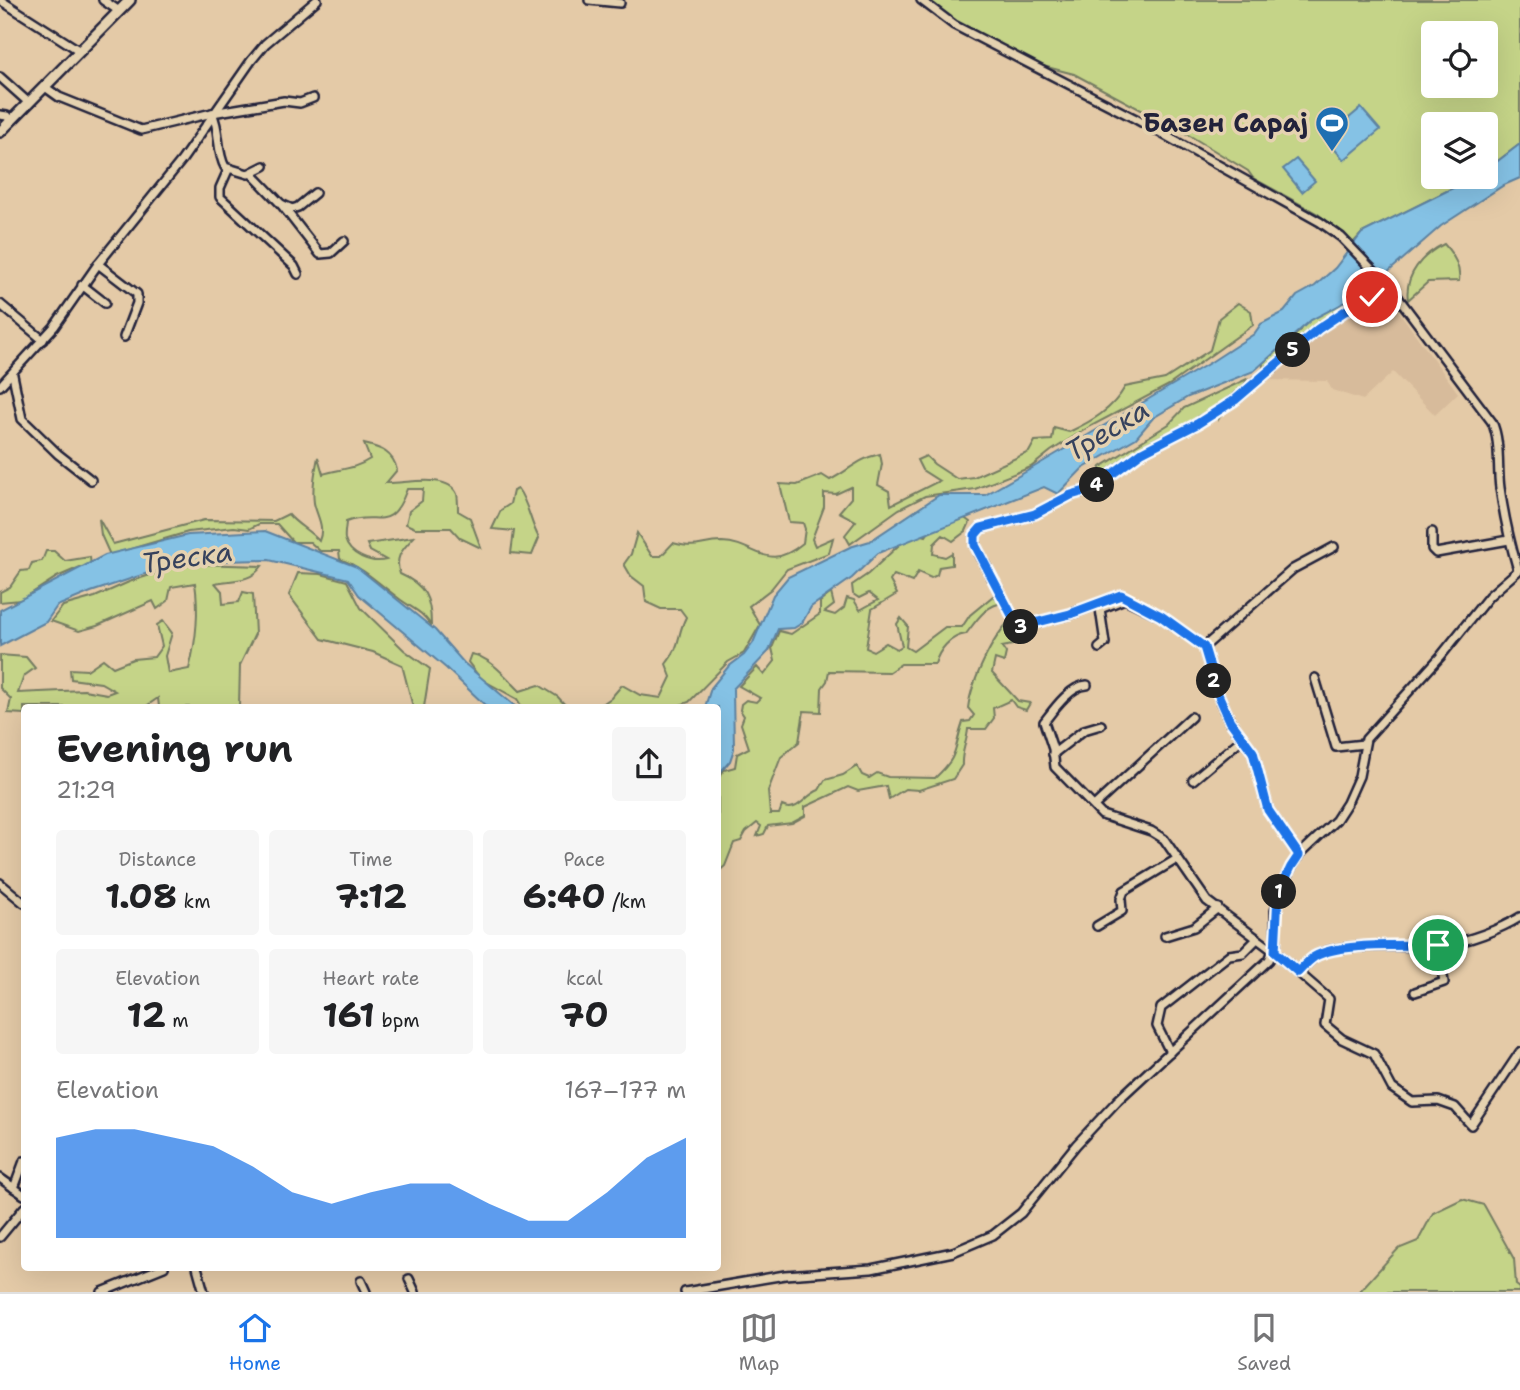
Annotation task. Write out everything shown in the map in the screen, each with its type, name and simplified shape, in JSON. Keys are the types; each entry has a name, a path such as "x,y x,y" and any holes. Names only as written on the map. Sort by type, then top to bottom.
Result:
{"street":[{"path":"0,0 80,51"},
{"path":"103,0 119,11"},
{"path":"0,132 130,0"},
{"path":"0,386 43,340 98,264 182,160 212,113 265,44 317,0"},
{"path":"589,0 620,3"},
{"path":"685,1292 796,1274 871,1269 953,1252 978,1243 1005,1227 1021,1213 1076,1145 1118,1100 1247,983 1275,952 1278,894 1299,855 1336,820 1348,803 1359,776 1364,744 1440,657 1478,608 1519,570 1509,540 1499,487 1496,430 1478,400 1398,297 1341,237 1320,222 1170,137 954,25 921,0"},
{"path":"0,77 29,103"},
{"path":"45,87 59,97 138,130 212,113 284,101 300,103 313,98"},
{"path":"212,113 219,130 221,159 228,170 252,174 281,204 320,254 331,253 344,241"},
{"path":"0,115 10,121"},
{"path":"252,174 264,166"},
{"path":"228,170 220,188 220,197 295,266 298,274"},
{"path":"281,204 295,209 315,193"},
{"path":"98,264 137,294 137,303 124,337"},
{"path":"82,285 106,303"},
{"path":"1299,855 1268,810 1253,752 1230,721 1218,694 1204,647 1161,616 1121,595 1070,614 1018,627 975,545 975,535 981,528 1035,514 1071,495 1092,489 1142,452 1197,424 1235,400 1318,329 1360,301 1372,297 1398,297"},
{"path":"0,304 43,340"},
{"path":"13,375 22,418 58,454 91,480"},
{"path":"1432,532 1432,549 1436,552 1509,540"},
{"path":"1204,647 1293,569 1334,547"},
{"path":"1099,649 1105,643 1100,609 1125,599"},
{"path":"1315,678 1336,747 1364,744"},
{"path":"1087,685 1072,691 1044,722 1055,767 1102,815 1151,831 1164,839 1207,901 1275,952 1329,999 1325,1026 1342,1039 1374,1054 1392,1088 1412,1102 1438,1101 1455,1107 1471,1125 1520,1052"},
{"path":"1095,806 1191,717"},
{"path":"1053,754 1084,730 1101,725"},
{"path":"1193,780 1242,738"},
{"path":"1097,926 1122,911 1121,899 1124,891 1177,859"},
{"path":"0,883 21,900"},
{"path":"1165,936 1194,927 1218,908"},
{"path":"1298,972 1315,956 1335,951 1368,946 1438,945 1506,926 1520,917"},
{"path":"1170,1052 1157,1026 1161,1009 1229,955 1243,953 1256,939"},
{"path":"1415,992 1444,982 1438,945"},
{"path":"14,1188 21,1169"},
{"path":"0,1178 21,1193"},
{"path":"0,1237 21,1212"},
{"path":"102,1292 154,1271"},
{"path":"198,1271 204,1292"},
{"path":"409,1279 415,1292"},
{"path":"362,1281 366,1292"}],"shaded area":[{"path":"1383,290 1458,393 1435,415 1393,372 1363,400 1332,390 1327,381 1264,380 1263,372 1308,331 1330,318 1362,291"}],"green space":[{"path":"924,0 1520,0 1520,144 1498,161 1498,112 1421,112 1421,189 1451,189 1362,233 1353,243 1318,214 1253,178 1248,171 1192,137 1074,74 1035,64 954,23"},
{"path":"1444,244 1456,261 1459,281 1428,282 1408,300 1409,282 1417,266 1429,253"},
{"path":"1375,280 1378,289 1362,291 1330,318 1308,331 1259,373 1263,369 1263,363 1301,330 1307,319 1349,298"},
{"path":"1238,303 1251,311 1253,325 1169,385 1089,427 1031,467 975,489 925,496 899,509 850,544 845,535 856,521 839,512 851,498 851,487 836,494 824,493 824,507 812,539 815,546 833,538 829,553 787,569 771,589 749,606 760,625 744,653 728,662 689,702 602,704 622,685 640,695 661,698 671,677 666,664 677,646 686,617 680,609 661,609 646,602 644,586 631,576 624,564 631,554 637,533 652,556 661,556 673,543 694,546 722,542 770,557 780,556 803,543 805,529 803,523 789,522 780,484 797,485 822,475 830,480 859,462 880,454 882,464 878,485 889,491 891,505 939,481 922,470 917,460 926,456 957,479 974,477 1029,452 1035,441 1052,440 1054,428 1069,432 1093,419 1114,402 1125,387 1165,379 1210,350 1219,318"},
{"path":"1247,379 1218,420 1213,411 1198,416 1186,429 1163,435 1150,442 1093,483 1101,467 1169,424 1184,408"},
{"path":"364,444 381,449 393,459 397,470 386,483 445,483 457,494 458,511 470,518 481,548 460,538 451,528 415,528 406,524 409,511 422,501 423,489 407,489 395,512 389,516 346,522 347,545 361,557 374,561 386,560 370,551 367,544 414,537 400,554 398,568 400,574 409,578 425,594 430,607 431,625 421,614 365,572 340,559 339,551 320,551 310,542 293,542 277,524 259,524 249,529 234,527 188,532 110,555 101,535 99,519 113,544 204,520 274,521 288,514 319,541 321,526 313,491 318,457 323,474 353,467 370,459"},
{"path":"518,489 539,538 532,555 511,553 514,531 492,529 501,510 510,504 513,491"},
{"path":"959,514 970,522 966,531 953,541 943,535 934,544 933,554 945,557 952,553 952,565 939,567 937,575 931,578 918,572 912,582 894,575 890,581 897,594 872,609 866,648 873,651 886,643 897,649 902,646 897,624 901,618 908,626 906,647 913,651 945,627 962,627 970,615 993,596 1004,603 992,606 966,634 950,641 942,649 935,664 901,664 889,672 829,671 822,688 821,712 804,711 799,742 781,757 768,791 770,814 779,814 782,806 797,806 819,790 825,780 843,775 857,766 862,775 869,778 877,773 888,777 935,778 955,752 963,722 970,721 974,715 968,708 970,698 993,643 1009,621 1018,615 1026,620 1027,627 1014,624 1013,645 1002,647 1006,653 1004,662 995,659 992,673 1018,701 1030,703 1026,710 1016,707 1011,700 993,708 994,718 986,729 968,729 962,765 953,779 919,790 905,789 889,799 886,786 858,791 848,787 805,807 805,816 792,823 768,826 764,834 757,836 761,826 757,823 746,832 741,841 734,843 721,869 721,774 724,770 735,767 737,754 749,748 741,724 744,716 740,710 741,704 746,700 756,702 760,698 739,686 757,667 764,675 775,661 772,648 779,631 791,634 820,614 820,602 831,593 834,605 825,612 835,615 844,608 847,598 854,600 860,610 878,600 869,593 859,598 853,594 852,585 868,574 913,532 926,536 936,522"},
{"path":"46,551 54,551 65,561 90,557 91,567 80,567 57,577 21,600 0,602 0,592 10,587 21,571 29,570 32,563 42,561"},
{"path":"196,564 262,566 247,578 215,583 222,591 223,604 239,602 243,592 253,594 255,634 240,665 239,704 159,704 158,698 149,704 21,704 21,714 8,713 11,699 0,688 0,655 26,657 35,668 24,676 18,693 84,690 107,694 115,691 101,683 71,679 70,669 87,670 103,659 113,667 133,659 154,657 162,646 157,625 163,621 172,633 165,656 168,673 189,669 196,626 195,583 171,587 168,601 157,609 153,601 97,626 79,631 51,621 63,606 95,597 171,568"},
{"path":"298,573 321,574 347,581 361,608 404,650 430,669 424,704 412,704 402,665 373,652 322,639 289,595"},
{"path":"471,654 478,656 491,663 520,691 539,685 564,704 520,704 517,699 481,679 468,662"},
{"path":"1462,1199 1484,1205 1514,1259 1516,1285 1520,1292 1359,1292 1398,1249 1418,1241 1433,1213"}],"water":[{"path":"1361,108 1380,130 1344,160 1325,138"},
{"path":"1520,144 1520,178 1498,189 1498,161"},
{"path":"1296,159 1315,181 1302,192 1283,169"},
{"name":"Треска","path":"1451,189 1498,189 1441,226 1387,273 1346,302 1311,320 1254,371 1188,397 1153,418 1136,438 1082,469 1058,494 1044,487 878,553 852,578 811,607 802,623 794,628 778,629 769,651 733,689 734,749 730,761 721,772 721,704 706,704 711,688 753,643 773,595 788,577 850,547 870,541 939,495 985,495 1211,362 1254,334 1261,324 1284,312 1297,296 1315,286 1335,268 1362,233"},
{"name":"Треска","path":"265,531 357,567 435,630 464,663 512,704 484,704 446,668 359,595 348,579 269,560 181,562 57,606 46,622 0,646 0,610 105,555 188,535"}],"place":[{"name":"Базен Сарај","path":"1332,153"}],"route":[{"path":"1372,297 1360,301 1318,329 1235,400 1197,424 1142,452 1092,489 1085,489 1052,503 1035,514 981,528 975,535 975,545 1018,627 1070,614 1121,595 1161,616 1204,647 1218,694 1230,721 1253,752 1268,810 1299,855 1278,894 1275,911 1275,952 1298,972 1315,956 1335,951 1368,946 1438,945"}]}
